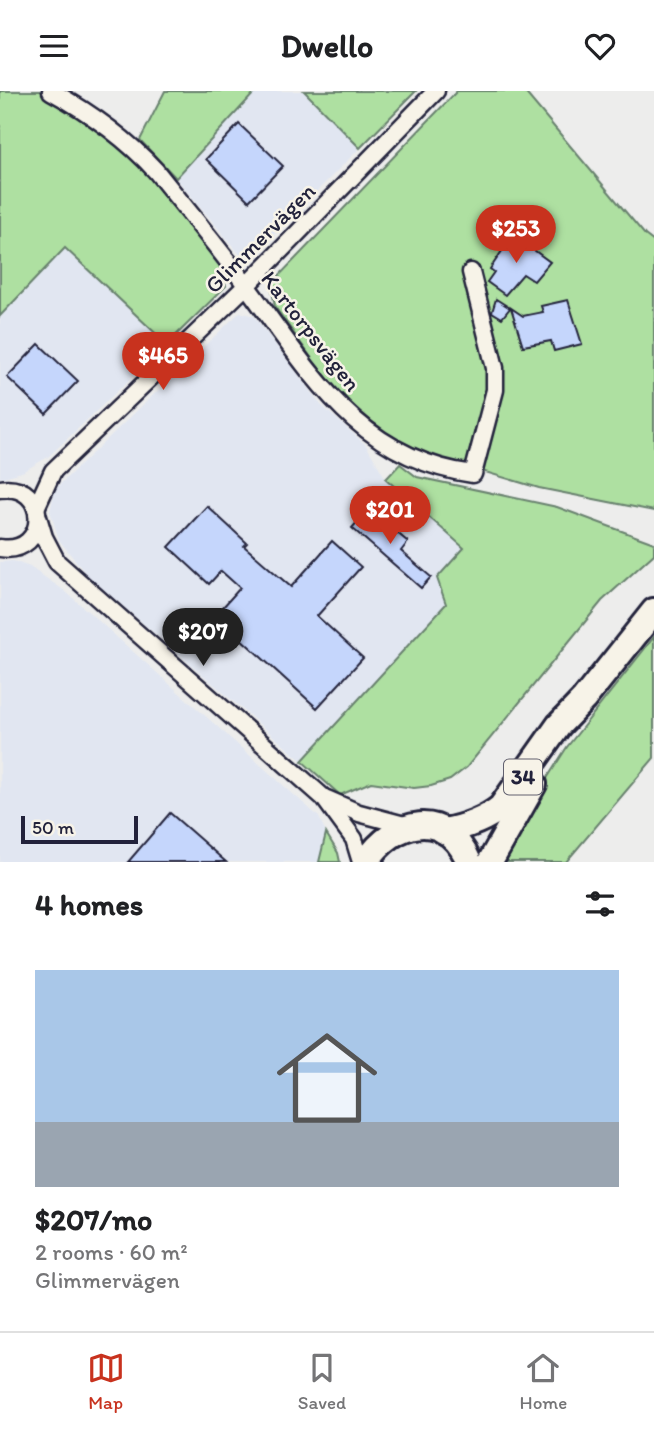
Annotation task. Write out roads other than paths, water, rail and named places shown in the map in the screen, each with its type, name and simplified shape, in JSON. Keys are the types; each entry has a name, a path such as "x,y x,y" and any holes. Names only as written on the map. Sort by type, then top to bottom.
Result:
{"main road":[{"name":"34","path":"408,826 425,826 444,831 475,823 501,807 539,751 654,611"},
{"name":"34","path":"490,862 584,699"},
{"path":"364,862 387,838 408,826"},
{"path":"444,831 457,842 469,862"}],"street":[{"name":"Kartorpsvägen","path":"51,91 102,121 128,141 156,171 322,387 358,423 389,447 406,456 451,471 473,474 495,390 495,368 471,272"},
{"name":"Glimmervägen","path":"18,490 53,471 246,286 436,91"},
{"name":"Glimmervägen","path":"18,547 31,539 37,525 37,512 53,471"},
{"path":"0,489 18,490 29,497 57,562"},
{"path":"0,548 18,547 57,562 324,798 354,839 364,862"},
{"path":"324,798 359,813 408,826"}]}
